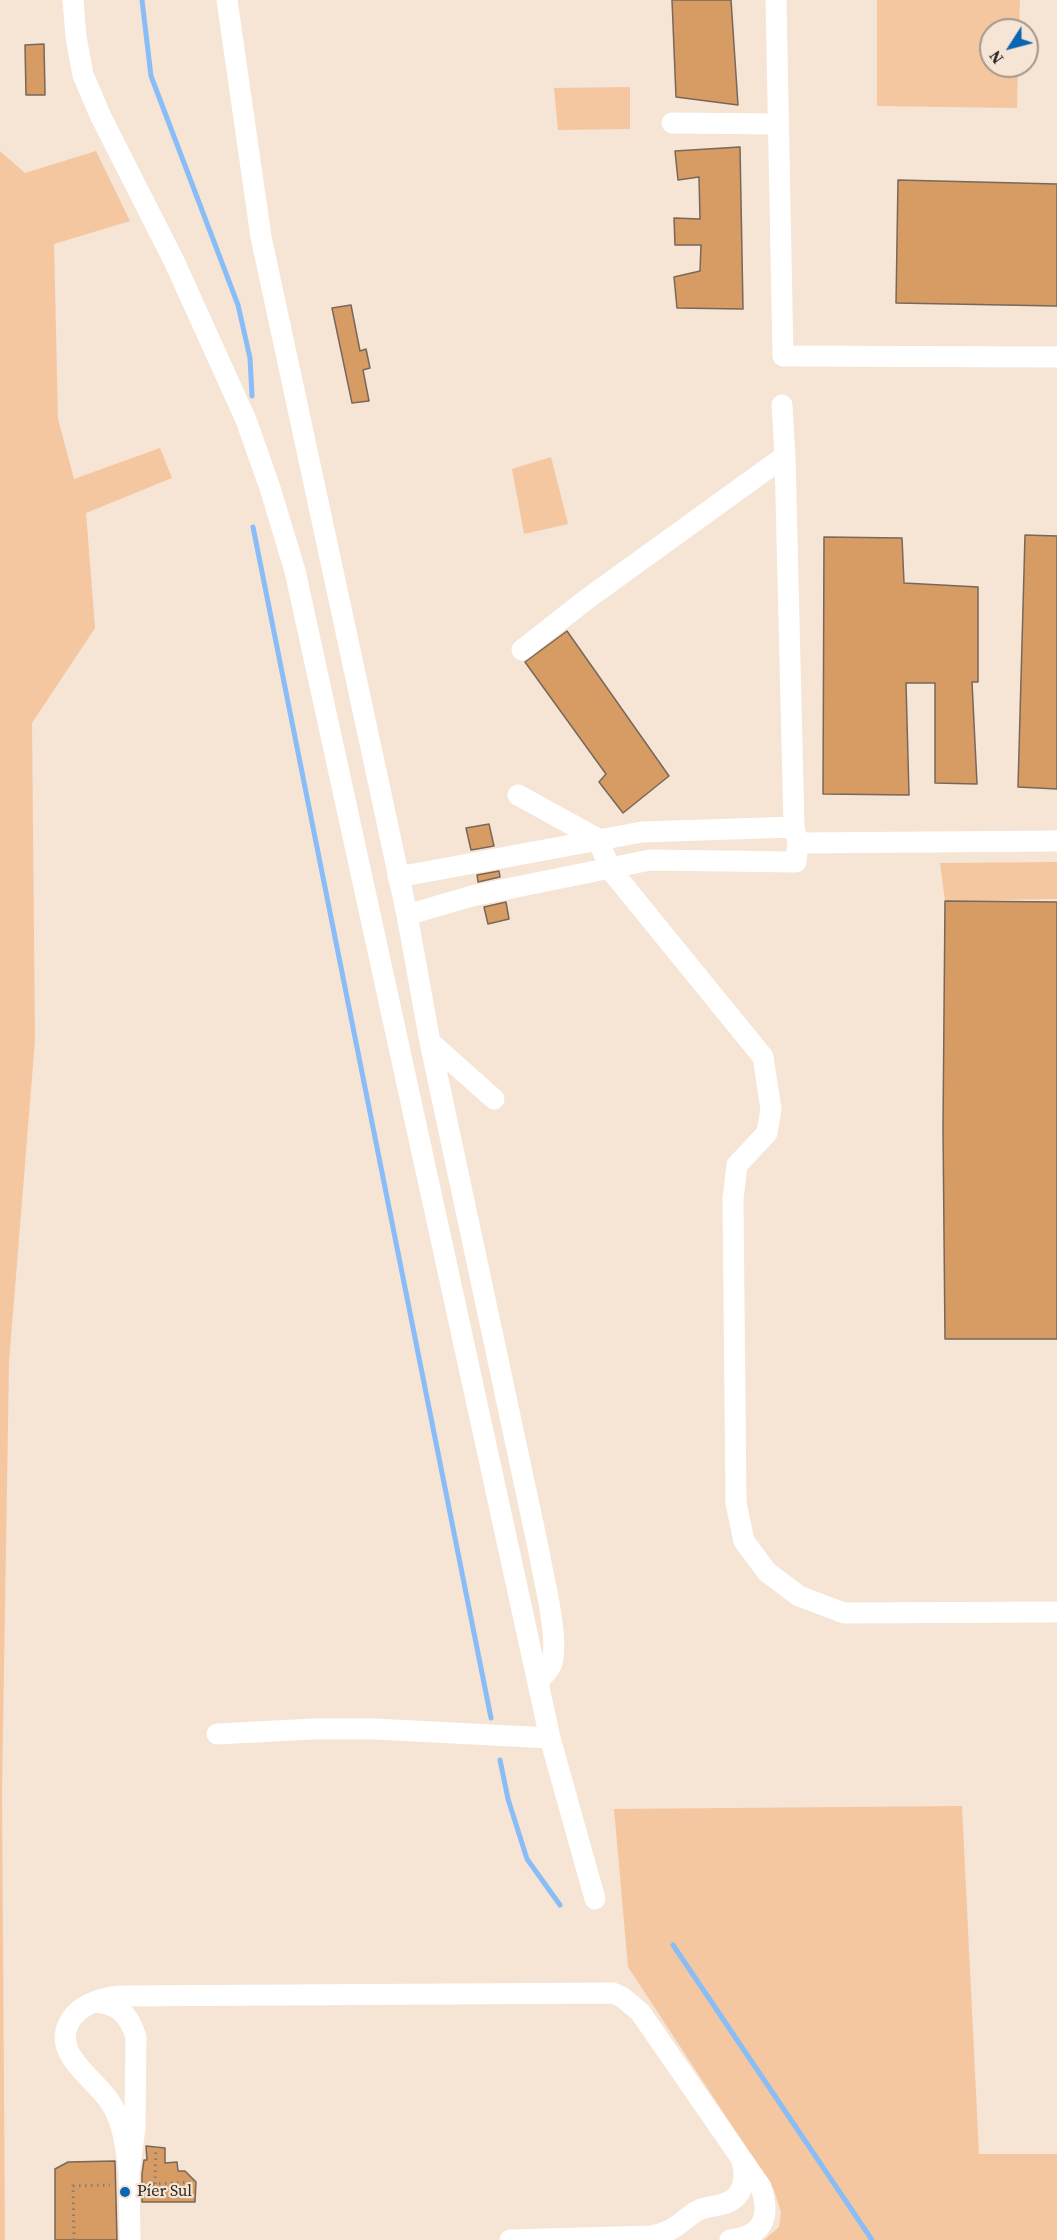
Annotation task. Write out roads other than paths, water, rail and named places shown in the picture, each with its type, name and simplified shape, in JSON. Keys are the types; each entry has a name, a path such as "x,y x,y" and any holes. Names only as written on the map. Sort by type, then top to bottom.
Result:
{"lane":[{"path":"73,0 76,37 83,75 101,117 174,261 246,420 270,488 295,572 550,1738 596,1899"},
{"path":"227,0 261,237 407,915 430,1042 538,1547 551,1621 552,1663 538,1681"},
{"path":"776,0 783,356 1057,357"},
{"path":"672,123 778,124"},
{"path":"782,405 796,844"},
{"path":"522,650 785,456"},
{"path":"518,795 598,839 610,869 763,1057 771,1109 767,1133 736,1165 733,1199 736,1503 744,1541 767,1572 799,1596 844,1613 1057,1612"},
{"path":"398,877 642,832 796,844 1057,841"},
{"path":"407,915 531,884 650,860 796,844"},
{"path":"525,853 531,884"},
{"path":"448,867 456,901"},
{"path":"430,1042 494,1099"},
{"path":"217,1734 313,1729 375,1729 550,1738"},
{"path":"130,2240 129,2173 123,2133 115,2110 101,2089 66,2049 65,2032 71,2019 81,2008 95,2001 120,1996 613,1993 622,1997 640,2012 761,2187 765,2214 759,2230 751,2235 730,2240"},
{"path":"95,2001 118,2007 131,2024 136,2037 135,2128 129,2173"},
{"path":"510,2240 657,2238 697,2211 723,2204 735,2197 743,2186 745,2178 739,2155"}],"waterway":[{"path":"142,0 151,76 238,305 250,358 252,396"},
{"path":"253,527 491,1718"},
{"path":"500,1760 508,1799 527,1859 560,1905"},
{"path":"673,1945 872,2240"}],"place":[{"name":"Píer Sul","path":"125,2192"}]}
